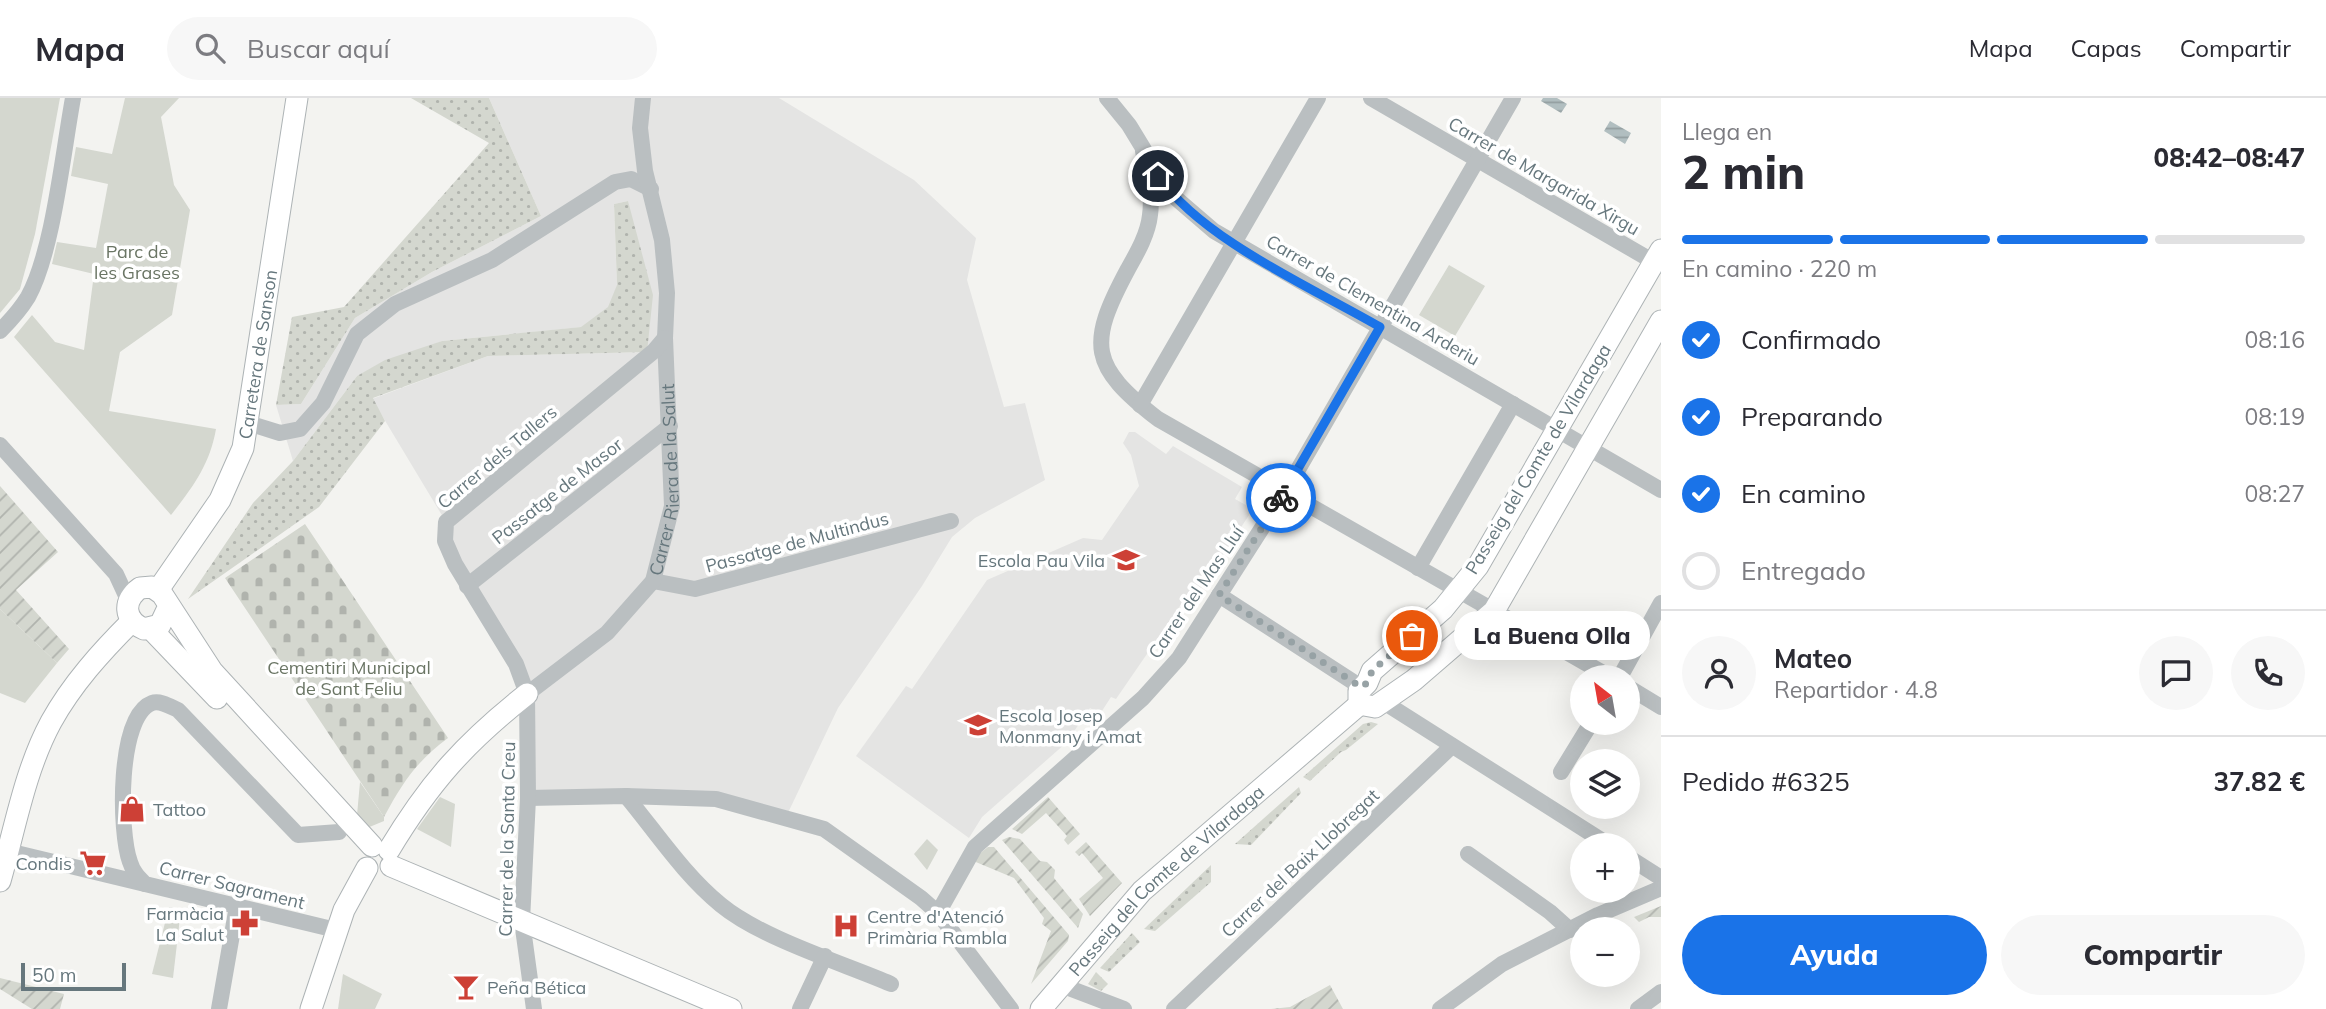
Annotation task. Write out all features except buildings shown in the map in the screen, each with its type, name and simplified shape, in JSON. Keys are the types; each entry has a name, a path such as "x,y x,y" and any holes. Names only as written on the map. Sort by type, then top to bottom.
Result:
{"street":[{"path":"0,331 22,307 36,279 45,249 73,98"},
{"name":"Carretera de Sanson","path":"142,625 163,621 149,596 220,500 243,449 297,98"},
{"name":"Carrer Riera de la Salut","path":"527,702 607,634 653,581 672,506 665,338 667,293 662,240 640,128 643,98"},
{"name":"Carrer de Clementina Arderiu","path":"1107,98 1129,125 1171,194 1188,212 1234,243 1661,490"},
{"path":"1140,405 1318,98"},
{"name":"Carrer de Margarida Xirgu","path":"1371,98 1659,259"},
{"name":"Carrer del Mas Lluí","path":"938,913 975,847 1143,698 1179,658 1285,492 1513,98"},
{"path":"1143,151 1150,193 1150,216 1140,246 1110,303 1101,337 1103,357 1110,374 1122,391 1158,419 1589,665"},
{"path":"248,423 280,433 300,429 323,403 357,334 395,304 492,260 615,182 631,179 651,189"},
{"name":"Passeig del Comte de Vilardaga","path":"1368,693 1372,671 1459,591 1478,566 1659,259"},
{"name":"Passeig del Comte de Vilardaga","path":"1041,1009 1142,891 1368,693 1407,685 1494,611 1661,321"},
{"name":"Carrer dels Tallers","path":"527,702 516,664 467,586 445,541 446,522 654,351 665,338"},
{"path":"1418,568 1513,404"},
{"name":"Passatge de Masor","path":"467,586 670,426"},
{"path":"0,445 116,575 149,596 376,858"},
{"name":"Passatge de Multindus","path":"653,581 695,589 951,521"},
{"path":"1219,595 1590,833"},
{"path":"149,596 127,608 339,832 376,858 731,1009"},
{"path":"1627,665 1661,603"},
{"path":"0,881 30,774 50,723 76,683 142,625"},
{"path":"1407,685 1405,703 1414,722"},
{"path":"1640,694 1661,707"},
{"path":"311,1009 336,930 376,858 427,790 488,725 527,702"},
{"name":"Carrer de la Santa Creu","path":"527,702 528,799 522,921 534,1009"},
{"name":"Carrer Sagrament","path":"336,930 145,884 134,873 121,817 126,758 135,718 151,703 178,710 298,835 339,832"},
{"path":"1561,772 1584,735"},
{"name":"Carrer del Baix Llobregat","path":"1174,1009 1452,746"},
{"path":"626,796 694,879 722,907 778,936 891,984"},
{"path":"528,799 626,796 716,799 824,829 938,913 1011,1009"},
{"path":"8,851 145,884"},
{"path":"1440,1009 1502,964 1570,929 1468,854"},
{"path":"1640,865 1661,878"},
{"path":"1597,917 1661,888"},
{"path":"219,1009 237,906"},
{"path":"800,1009 825,956"},
{"path":"1061,985 1124,1009"},
{"path":"1639,1009 1661,992"}],"shaded area":[{"path":"489,98 779,98 914,180 976,238 967,280 1004,407 1025,403 1045,480 975,518 952,537 922,586 838,708 786,817 711,803 528,798 527,694 467,586 446,522 372,399 488,356 647,352 628,201 614,204 617,286 609,307 582,327 442,341 357,376 293,461 276,405 301,404 355,318 432,272 541,216"},
{"path":"1543,98 1557,98 1567,104 1561,113 1541,101"},
{"path":"1610,121 1631,133 1625,144 1604,131"},
{"path":"1129,432 1135,432 1166,454 1173,446 1242,487 1235,499 1253,509 1200,590 1193,587 1116,699 1111,697 1100,714 1090,708 1066,743 982,817 969,838 856,756 906,686 912,689 987,580 1083,538 1102,540 1139,486 1131,455 1123,443"}],"green space":[{"path":"0,98 60,98 35,234 20,289 0,313"},
{"name":"Parc de les Grases","path":"125,98 179,98 161,117 174,185 190,210 172,315 120,352 109,411 216,429 210,453 200,475 171,515 14,337 32,315 55,342 84,350 94,274 52,264 57,242 96,248 108,184 71,176 76,147 112,154"},
{"path":"411,98 489,98 541,216 432,272 355,318 301,404 276,405 292,317 344,307 489,143"},
{"path":"628,201 653,295 647,352 488,356 373,398 385,421 319,507 188,599 253,503 293,461 357,376 385,360 442,341 581,327 608,307 617,285 614,204"},
{"path":"1449,265 1485,286 1455,336 1419,315"},
{"path":"0,486 58,552 16,590 69,649 57,663 0,609"},
{"name":"Cementiri Municipal de Sant Feliu","path":"305,524 448,738 411,773 384,817 225,578"},
{"path":"0,609 57,663 25,703 0,693"},
{"path":"1363,724 1378,724 1341,752 1310,781 1303,777"},
{"path":"360,782 384,817 384,821 367,828 357,815"},
{"path":"1299,787 1301,793 1251,845 1235,844"},
{"path":"440,797 455,804 451,847 417,829"},
{"path":"1048,797 1080,834 1068,845 1064,840 1067,836 1046,813 1022,834 1012,829"},
{"path":"1009,837 1020,839 1040,861 1047,862 1055,870 1054,878 1083,914 1078,928 1002,840"},
{"path":"927,839 938,850 927,870 914,854"},
{"path":"1086,842 1122,883 1090,916 1079,899 1103,878 1082,853 1079,856 1075,852"},
{"path":"988,847 994,847 1069,935 1068,941 1031,984 1051,931 1042,924 1044,918 1014,878 971,860"},
{"path":"1211,865 1211,882 1155,931 1144,929"},
{"path":"1661,906 1661,917 1649,917 1640,922 1640,917 1634,917"},
{"path":"169,907 181,909 173,978 152,974"},
{"path":"1132,933 1140,942 1109,972 1100,968"},
{"path":"1096,972 1108,984 1101,991 1088,984"},
{"path":"343,974 382,994 375,1009 338,1009"},
{"path":"0,978 64,994 60,1009 32,1009 0,989"},
{"path":"1330,985 1343,1009 1271,1009 1290,1007"}],"way so far":[{"path":"1281,498 1219,595 1361,687 1367,683 1372,671 1412,636"}],"place":[{"name":"Escola Pau Vila","path":"1126,560"},
{"name":"La Buena Olla","path":"1412,636"},
{"name":"Escola Josep Monmany i Amat","path":"978,725"},
{"name":"Tattoo","path":"132,809"},
{"name":"Condis","path":"93,863"},
{"name":"Farmàcia La Salut","path":"245,923"},
{"name":"Centre d'Atenció Primària Rambla","path":"846,926"},
{"name":"Peña Bética","path":"466,987"}],"route":[{"path":"1158,176 1188,212 1214,231 1380,327 1281,498"}]}
